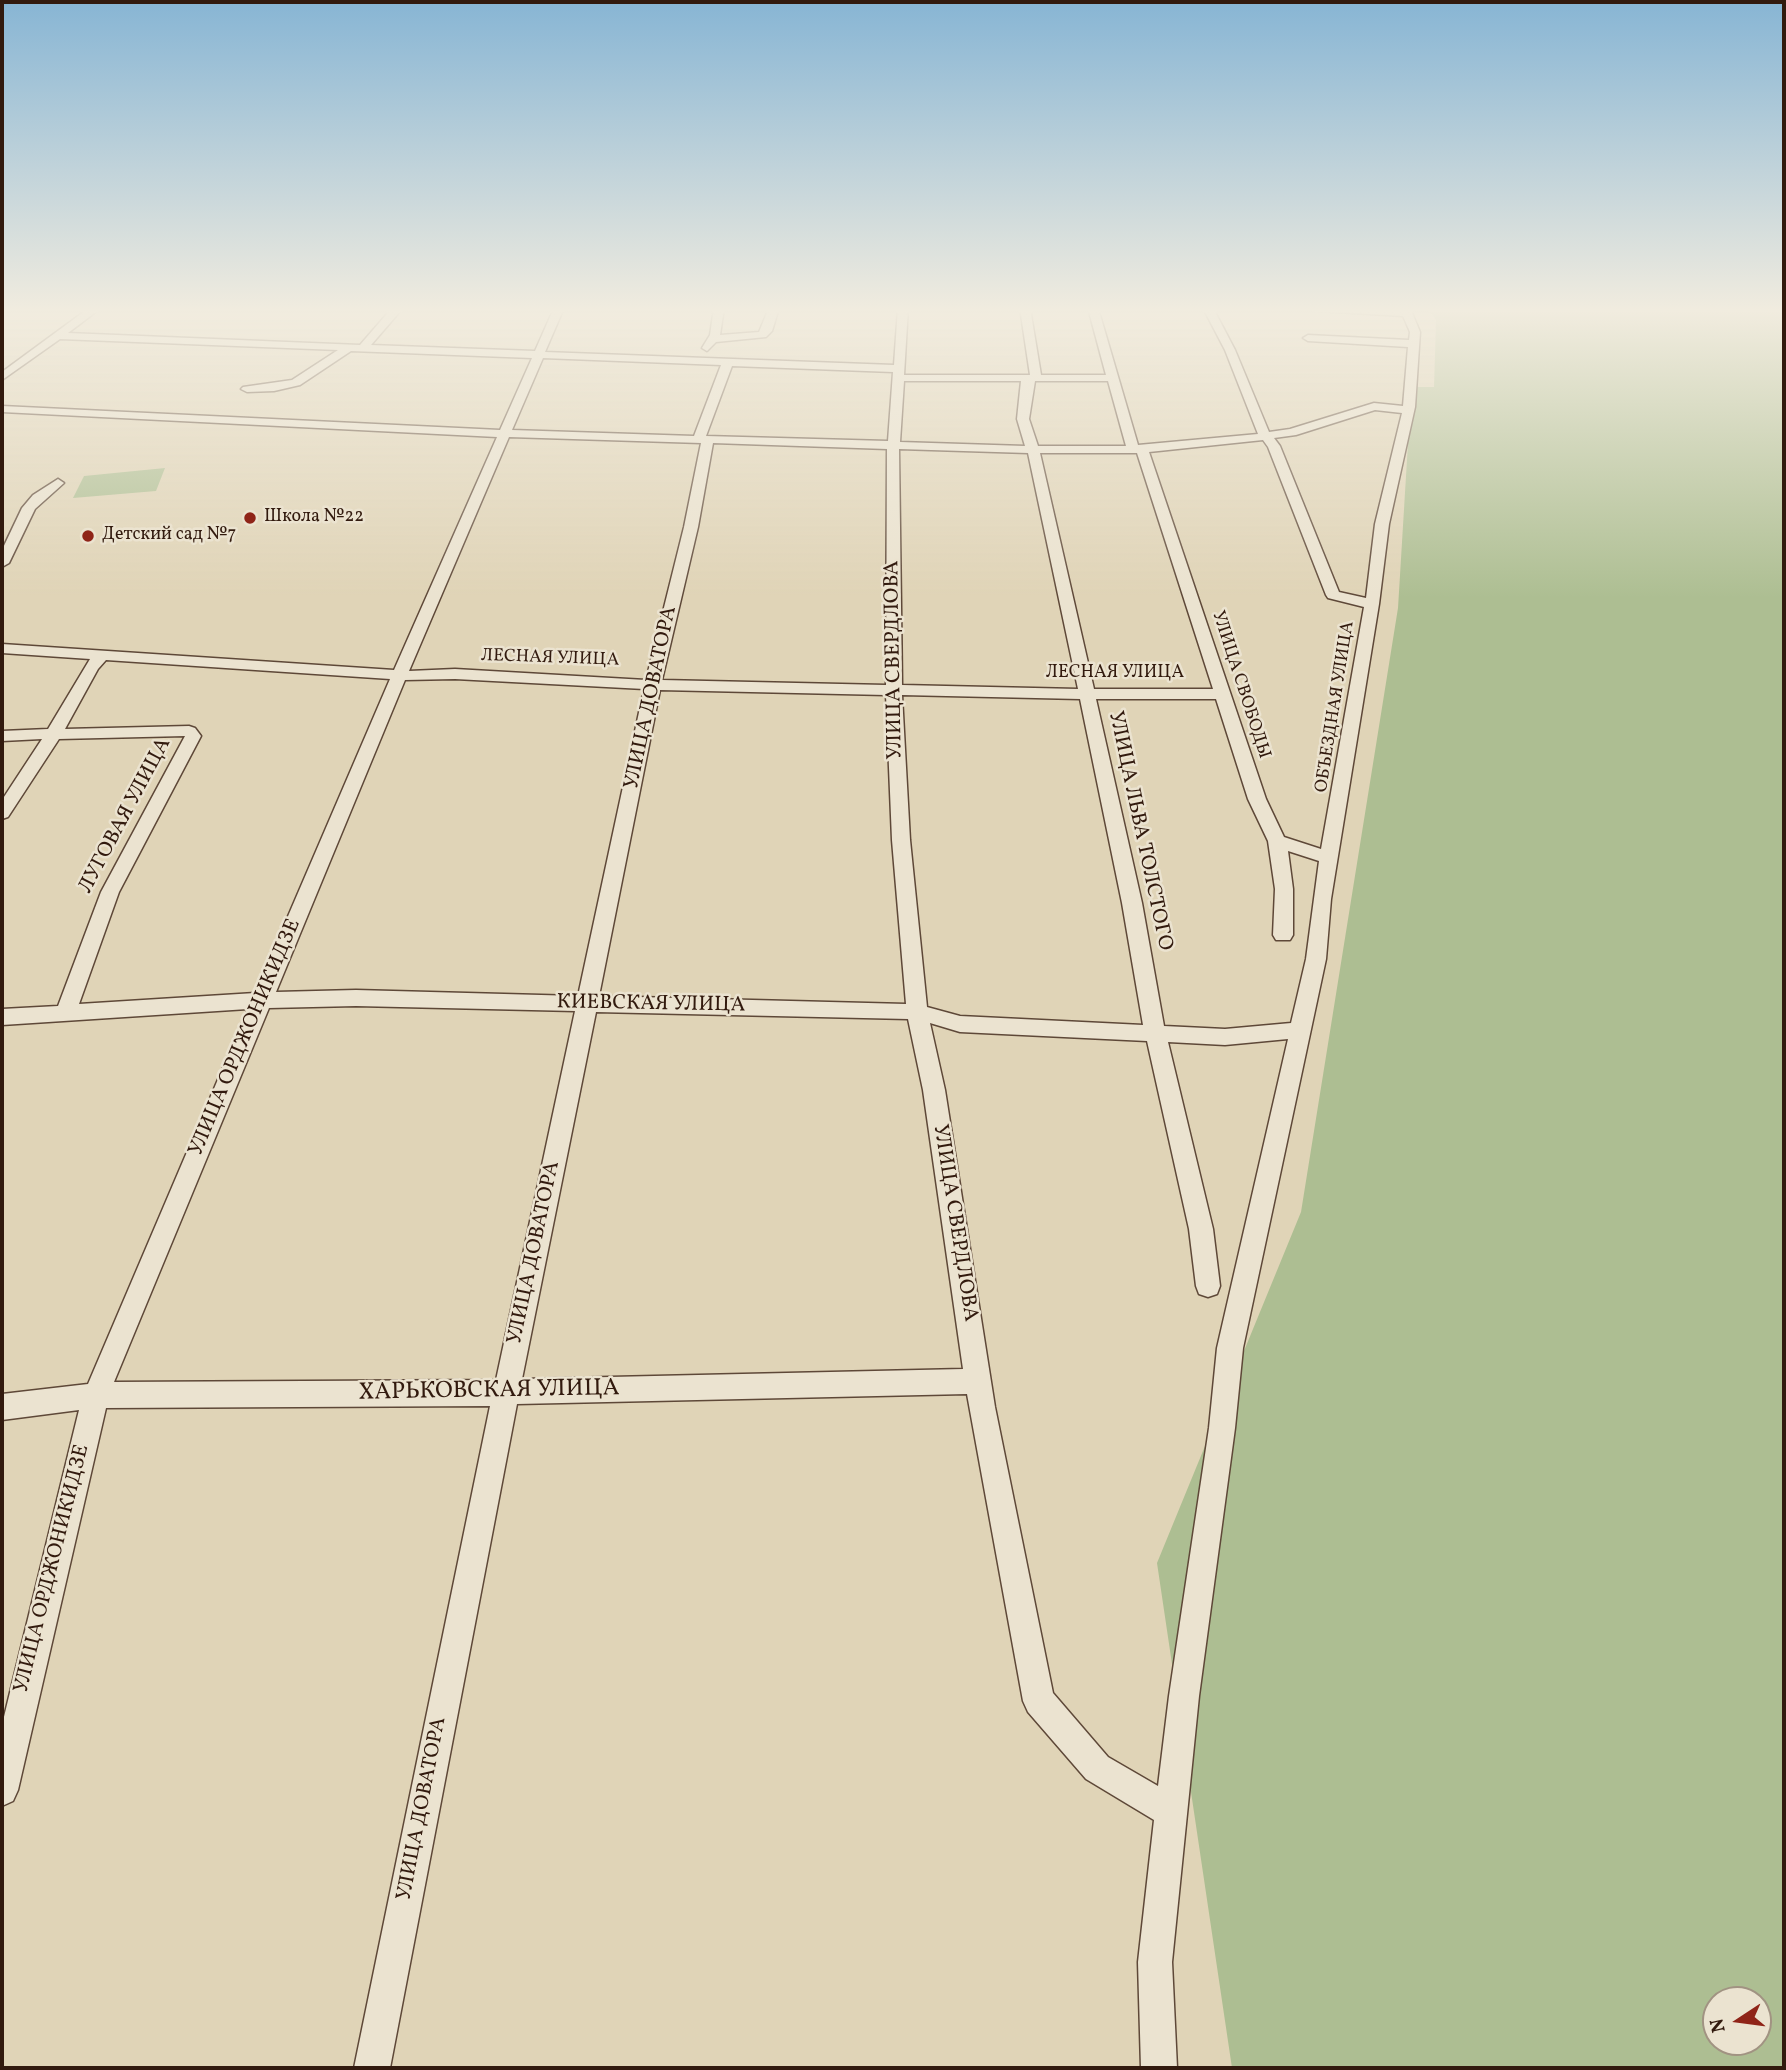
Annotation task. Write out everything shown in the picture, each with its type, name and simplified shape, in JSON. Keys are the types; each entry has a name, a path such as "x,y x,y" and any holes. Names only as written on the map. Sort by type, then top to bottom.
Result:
{"street":[{"name":"УЛИЦА ОРДЖОНИКИДЗЕ","path":"2,1790 7,1746 96,1395 399,674 517,405"},
{"name":"УЛИЦА ДОВАТОРА","path":"372,2068 506,1393 653,685 691,527 703,440 712,405"},
{"name":"УЛИЦА СВЕРДЛОВА","path":"896,405 893,447 894,690 901,840 917,1012 934,1090 977,1381 1039,1701 1097,1768 1172,1812"},
{"name":"УЛИЦА ЛЬВА ТОЛСТОГО","path":"1025,405 1024,419 1034,450 1132,903 1155,1032 1200,1229 1208,1286"},
{"name":"УЛИЦА СВОБОДЫ","path":"1122,405 1257,799 1278,841 1284,889 1283,935"},
{"path":"1250,405 1259,428 1274,446 1333,594 1372,604"},
{"name":"ОБЪЕЗДНАЯ УЛИЦА","path":"1172,1812 1184,1696 1222,1427 1230,1348 1298,1030 1316,959 1329,858 1372,604 1382,524 1394,484 1409,405"},
{"path":"2,409 505,433 1034,450 1138,449 1265,436 1307,428 1374,406 1408,410"},
{"path":"2,564 29,508 58,483"},
{"name":"ЛЕСНАЯ УЛИЦА","path":"2,648 399,674 558,678 653,685 1087,694 1222,694"},
{"path":"2,813 53,736 91,667 102,655"},
{"name":"ЛУГОВАЯ УЛИЦА","path":"2,736 164,730 189,731 193,736 110,892 66,1013"},
{"path":"1278,841 1329,858"},
{"name":"КИЕВСКАЯ УЛИЦА","path":"2,1017 262,1000 356,998 917,1012 960,1024 1225,1037 1298,1030"},
{"name":"ХАРЬКОВСКАЯ УЛИЦА","path":"2,1406 96,1395 506,1393 977,1381"},
{"path":"1159,2068 1155,1962 1172,1812"}],"green space":[{"path":"1410,405 1784,405 1784,2068 1232,2068 1157,1563 1301,1212 1398,608"},
{"path":"165,468 156,491 73,498 84,476"}],"place":[{"name":"Школа №22","path":"250,518"},
{"name":"Детский сад №7","path":"88,536"}]}
